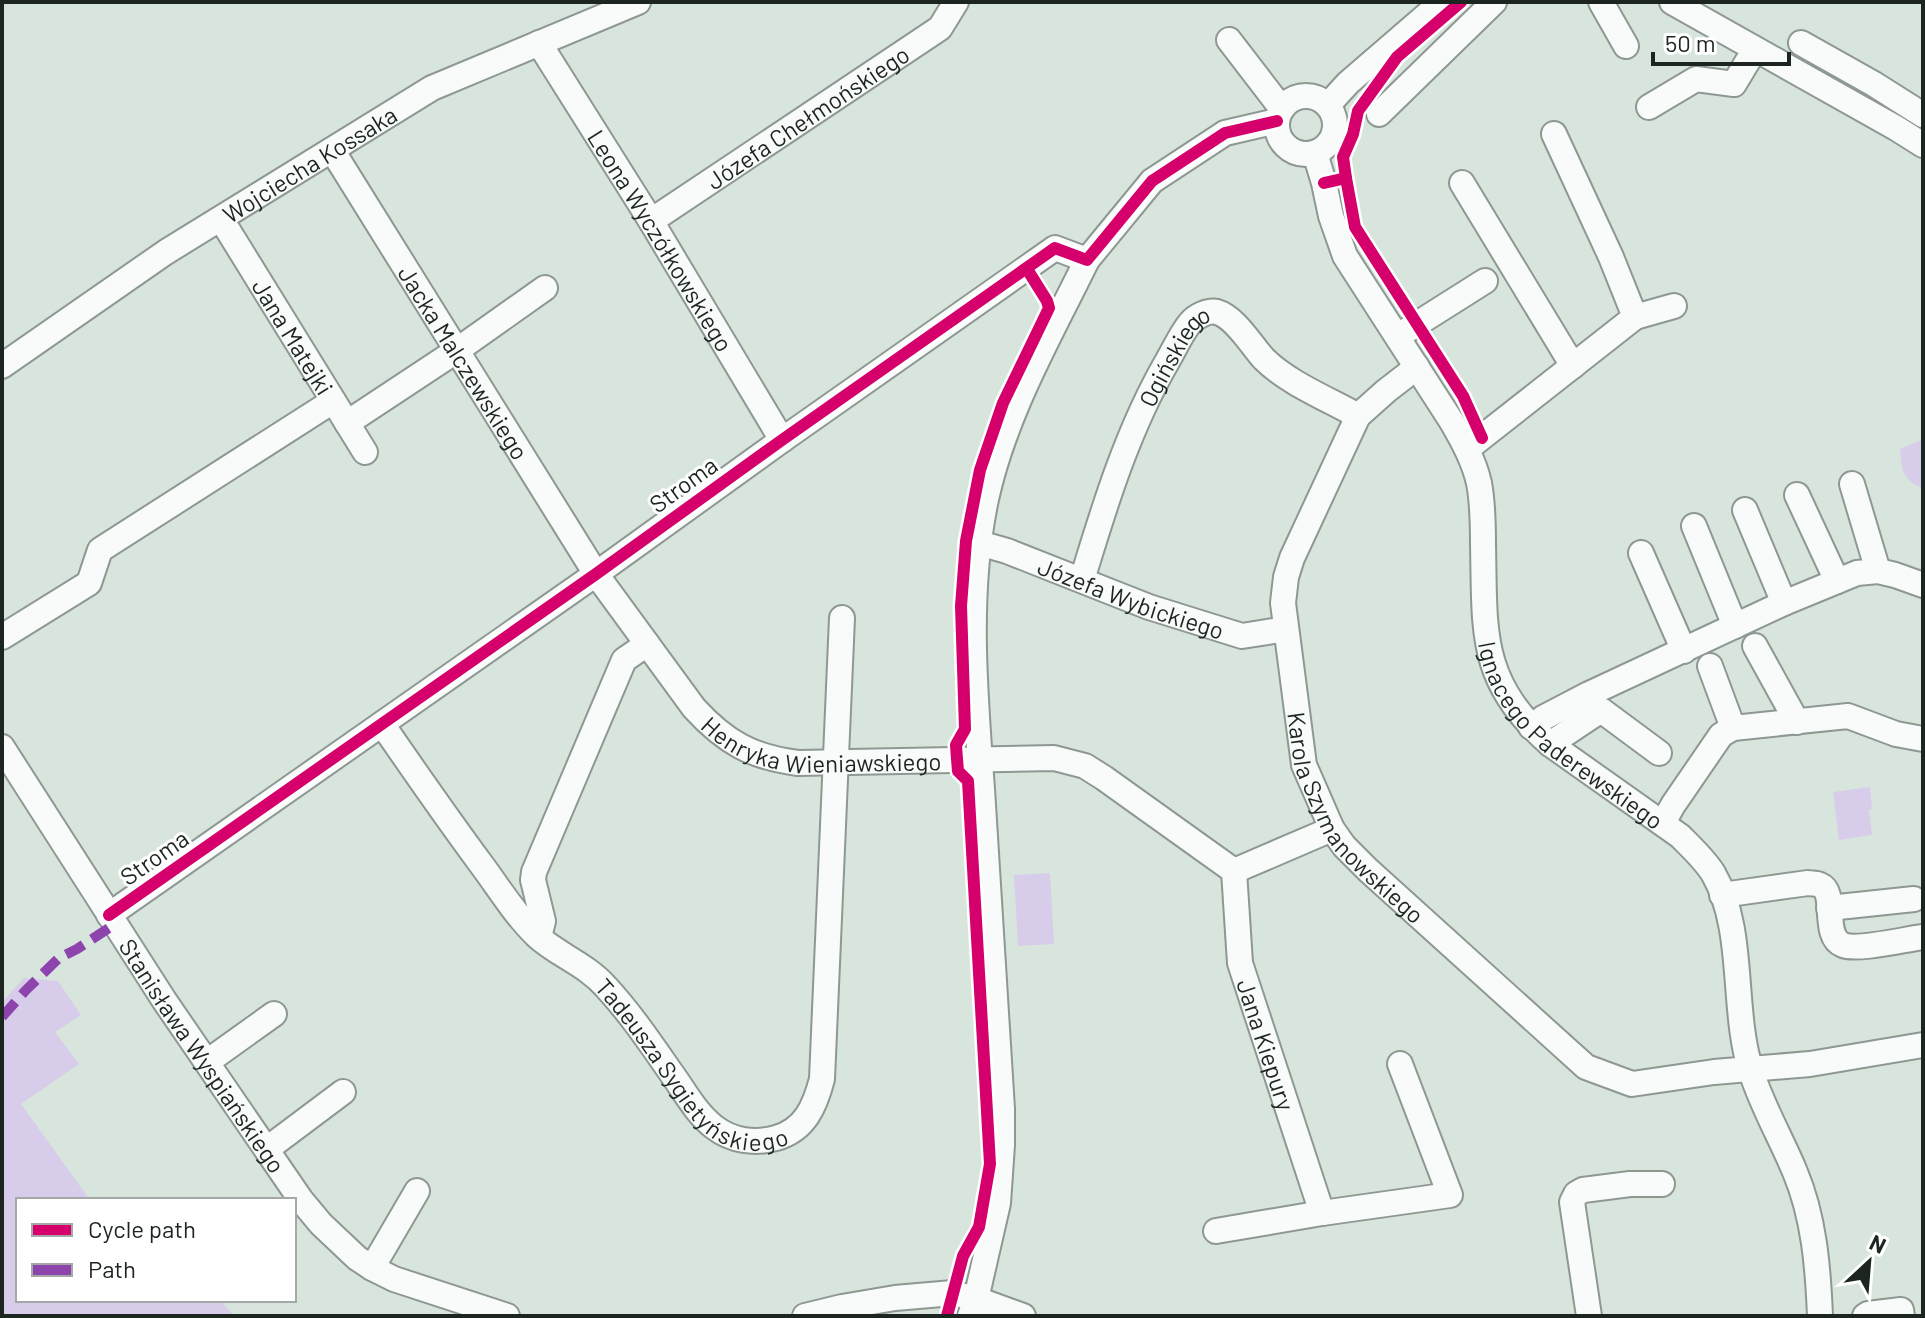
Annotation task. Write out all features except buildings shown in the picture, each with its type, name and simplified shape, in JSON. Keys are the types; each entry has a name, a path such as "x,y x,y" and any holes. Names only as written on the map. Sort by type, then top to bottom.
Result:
{"street":[{"name":"Wojciecha Kossaka","path":"2,366 166,252 432,88 638,2"},
{"name":"Józefa Chełmońskiego","path":"651,221 940,28 956,2"},
{"path":"1328,105 1348,83 1442,2"},
{"path":"1379,114 1494,2"},
{"path":"1601,2 1626,46"},
{"path":"1672,2 1923,145"},
{"path":"973,1307 998,1203 1002,1133 974,636 975,585 987,497 1012,414 1087,260 1152,181 1225,133 1279,115 1291,100 1304,96 1328,105 1333,113 1335,133 1331,142 1315,153 1303,154 1292,151 1283,143 1278,133 1279,115 1229,40"},
{"name":"Leona Wyczółkowskiego","path":"539,43 651,221 782,440"},
{"path":"1801,43 1923,115"},
{"path":"1649,107 1696,79 1734,84 1755,49"},
{"path":"1554,134 1635,317"},
{"name":"Jacka Malczewskiego","path":"332,150 596,575"},
{"name":"Ignacego Paderewskiego","path":"1315,153 1345,256 1452,422 1467,449 1478,480 1483,507 1487,644 1502,689 1515,709 1550,744 1680,836 1712,873 1722,895 1733,935 1750,1068 1805,1203 1817,1260 1820,1316"},
{"path":"1462,183 1573,366"},
{"name":"Jana Matejki","path":"221,219 365,452"},
{"name":"Stroma","path":"109,915 596,575 1055,248 1087,260"},
{"path":"1398,336 1485,281"},
{"path":"347,423 545,288"},
{"path":"1467,449 1635,317 1674,306"},
{"name":"Ogińskiego","path":"1082,580 1108,495 1137,422 1191,322 1201,314 1216,312 1228,318 1266,361 1285,376 1358,416"},
{"name":"Karola Szymanowskiego","path":"1417,367 1358,416 1286,577 1283,603 1304,765 1332,829 1344,846 1586,1067 1632,1084 1750,1068 1810,1064 1923,1045"},
{"path":"2,637 89,583 100,550 333,401"},
{"path":"1852,484 1878,571"},
{"path":"1797,495 1837,581"},
{"path":"1745,510 1784,603"},
{"path":"1694,526 1735,626"},
{"name":"Józefa Wybickiego","path":"979,543 1149,607 1242,636 1286,629"},
{"path":"1641,553 1684,651"},
{"path":"1531,727 1566,706 1735,626 1857,573 1878,571 1923,585"},
{"name":"Henryka Wieniawskiego","path":"596,575 694,708 711,727 735,744 760,755 798,763 1054,758 1085,766 1234,871"},
{"name":"Tadeusza Sygietyńskiego","path":"382,724 517,913 539,937 604,984 641,1028 700,1113 715,1128 739,1140 761,1143 784,1136 805,1120 815,1105 822,1079 842,618"},
{"path":"539,937 543,921 533,880 534,872 624,660 647,644"},
{"path":"1755,646 1797,722"},
{"path":"1710,666 1733,728"},
{"path":"1550,744 1601,710 1659,753"},
{"path":"1663,823 1721,735 1733,728 1848,716 1896,734 1923,739"},
{"name":"Stanisława Wyspiańskiego","path":"2,747 207,1062 321,1224 357,1258 394,1279 507,1316"},
{"path":"1234,871 1332,829"},
{"name":"Jana Kiepury","path":"1234,871 1240,963 1322,1213"},
{"path":"1722,895 1808,883 1822,885 1827,891 1832,932 1844,946 1923,937"},
{"path":"1829,908 1914,899"},
{"path":"207,1062 274,1014"},
{"path":"1216,1231 1450,1195 1400,1064"},
{"path":"267,1149 343,1092"},
{"path":"1589,1316 1572,1202 1576,1194 1583,1190 1630,1184 1662,1184"},
{"path":"372,1268 417,1191"},
{"path":"805,1316 895,1298 953,1293 973,1307 1023,1316"},
{"path":"1865,1316 1901,1310 1902,1316"}],"shaded area":[{"path":"1923,439 1922,488 1904,473 1900,449"},
{"path":"1870,787 1872,835 1839,840 1833,792"},
{"path":"1050,873 1054,944 1018,946 1014,875"},
{"path":"24,978 58,981 81,1015 55,1032 79,1064 21,1104 89,1198 16,1198 16,1302 222,1302 234,1316 2,1316 2,1002"}],"marked path":[{"path":"2,1017 59,958 115,924"}],"cycle path":[{"path":"1324,183 1346,178 1343,157 1358,111 1397,57 1461,2"},
{"path":"109,915 1055,248 1087,260 1152,181 1225,133 1277,121"},
{"path":"1346,178 1355,227 1463,396 1482,438"},
{"path":"947,1316 963,1256 979,1227 990,1164 968,781 958,771 956,745 965,729 961,606 966,541 980,470 1003,403 1049,308 1027,269"}]}
